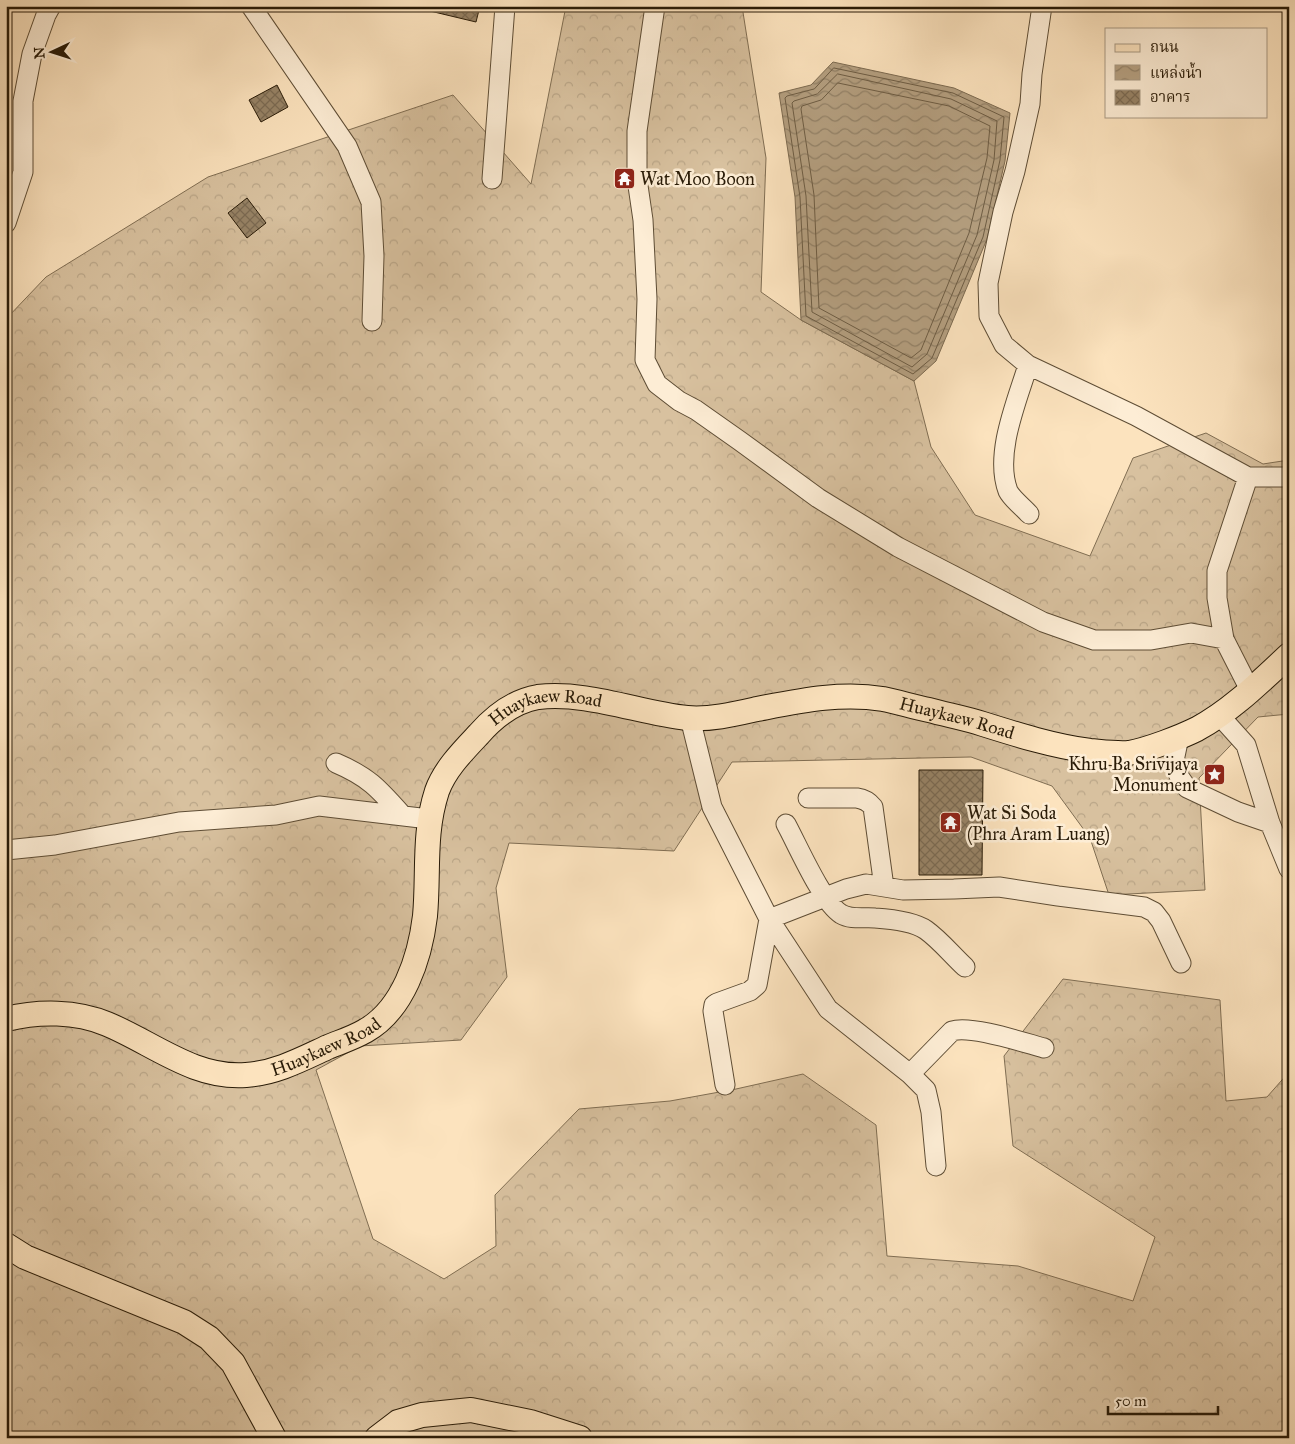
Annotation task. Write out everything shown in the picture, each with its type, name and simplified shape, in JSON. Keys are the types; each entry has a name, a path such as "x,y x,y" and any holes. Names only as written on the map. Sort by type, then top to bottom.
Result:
{"main road":[{"name":"Huaykaew Road","path":"6,1019 19,1016 63,1013 97,1021 105,1023 193,1068 221,1074 244,1075 273,1071 367,1030 389,1012 406,986 417,951 424,919 426,848 429,819 439,786 456,759 490,721 512,706 537,697 576,698 690,718 731,715 814,699 846,696 884,699 979,722 1027,738 1078,749 1129,753 1197,729 1219,715 1289,655"},
{"path":"6,1244 25,1257 184,1322 209,1338 233,1363 274,1438"},
{"path":"377,1438 398,1422 422,1415 471,1410 530,1422 580,1438"}],"street":[{"path":"6,223 23,172 23,101 32,54 51,6"},
{"path":"251,6 347,146 371,202 374,256 372,321"},
{"path":"492,179 505,6"},
{"path":"655,6 637,131 638,179 643,220 647,299 645,360 657,384 818,498 898,547 1043,622 1094,640 1151,640 1191,633 1224,639"},
{"path":"1042,6 1032,74 1030,104 1015,171 1001,221 988,283 989,316 1004,345 1028,365 1136,416 1248,477 1289,477"},
{"path":"1028,365 1005,446 1003,464 1009,492 1029,514"},
{"path":"1248,477 1217,571 1217,598 1224,639 1250,690"},
{"path":"1219,715 1246,745 1278,828 1289,869"},
{"path":"690,718 712,807 769,919 828,1009 910,1074 926,1090 931,1112 936,1166"},
{"path":"1179,736 1175,766 1187,788 1278,828"},
{"path":"336,764 357,772 377,786 403,816"},
{"path":"808,798 857,798 871,804 873,807 884,887"},
{"path":"6,850 55,845 179,822 276,815 319,806 429,819"},
{"path":"786,824 825,898 834,909 846,916 915,925 926,930 965,967"},
{"path":"769,919 846,889 866,884 903,890 998,887 1144,907 1154,912 1161,921 1181,963"},
{"path":"725,1085 713,1009 717,1002 753,990 757,986 769,919"},
{"path":"910,1074 952,1031 958,1029 971,1030 1044,1048"}],"green space":[{"path":"566,6 742,6 766,158 761,292 801,320 914,381 931,447 975,515 1090,556 1133,458 1206,433 1263,464 1289,460 1289,714 1258,717 1199,778 1205,890 1109,895 1090,838 1052,786 971,757 732,762 674,851 509,843 496,888 507,977 461,1040 360,1046 316,1070 373,1239 444,1279 496,1246 495,1195 579,1109 670,1101 803,1074 876,1125 887,1256 1018,1266 1133,1301 1155,1237 1013,1146 1004,1056 1063,979 1220,1000 1226,1101 1267,1097 1289,1072 1289,1438 6,1438 6,319 46,277 208,177 453,95 531,184"}],"water":[{"path":"833,62 954,88 1010,113 1005,161 987,239 936,361 914,381 801,320 795,197 779,93 811,85"}],"building":[{"path":"430,6 480,6 476,22 430,11"},
{"path":"277,85 288,107 261,122 249,100"},
{"path":"247,198 266,223 247,238 228,213"},
{"name":"Wat Si Soda (Phra Aram Luang)","path":"919,770 983,770 982,875 919,875"}],"place":[{"name":"Wat Moo Boon","path":"624,179"},
{"name":"Khru Ba Srivijaya Monument","path":"1214,774"},
{"name":"Wat Si Soda (Phra Aram Luang)","path":"951,823"}]}
